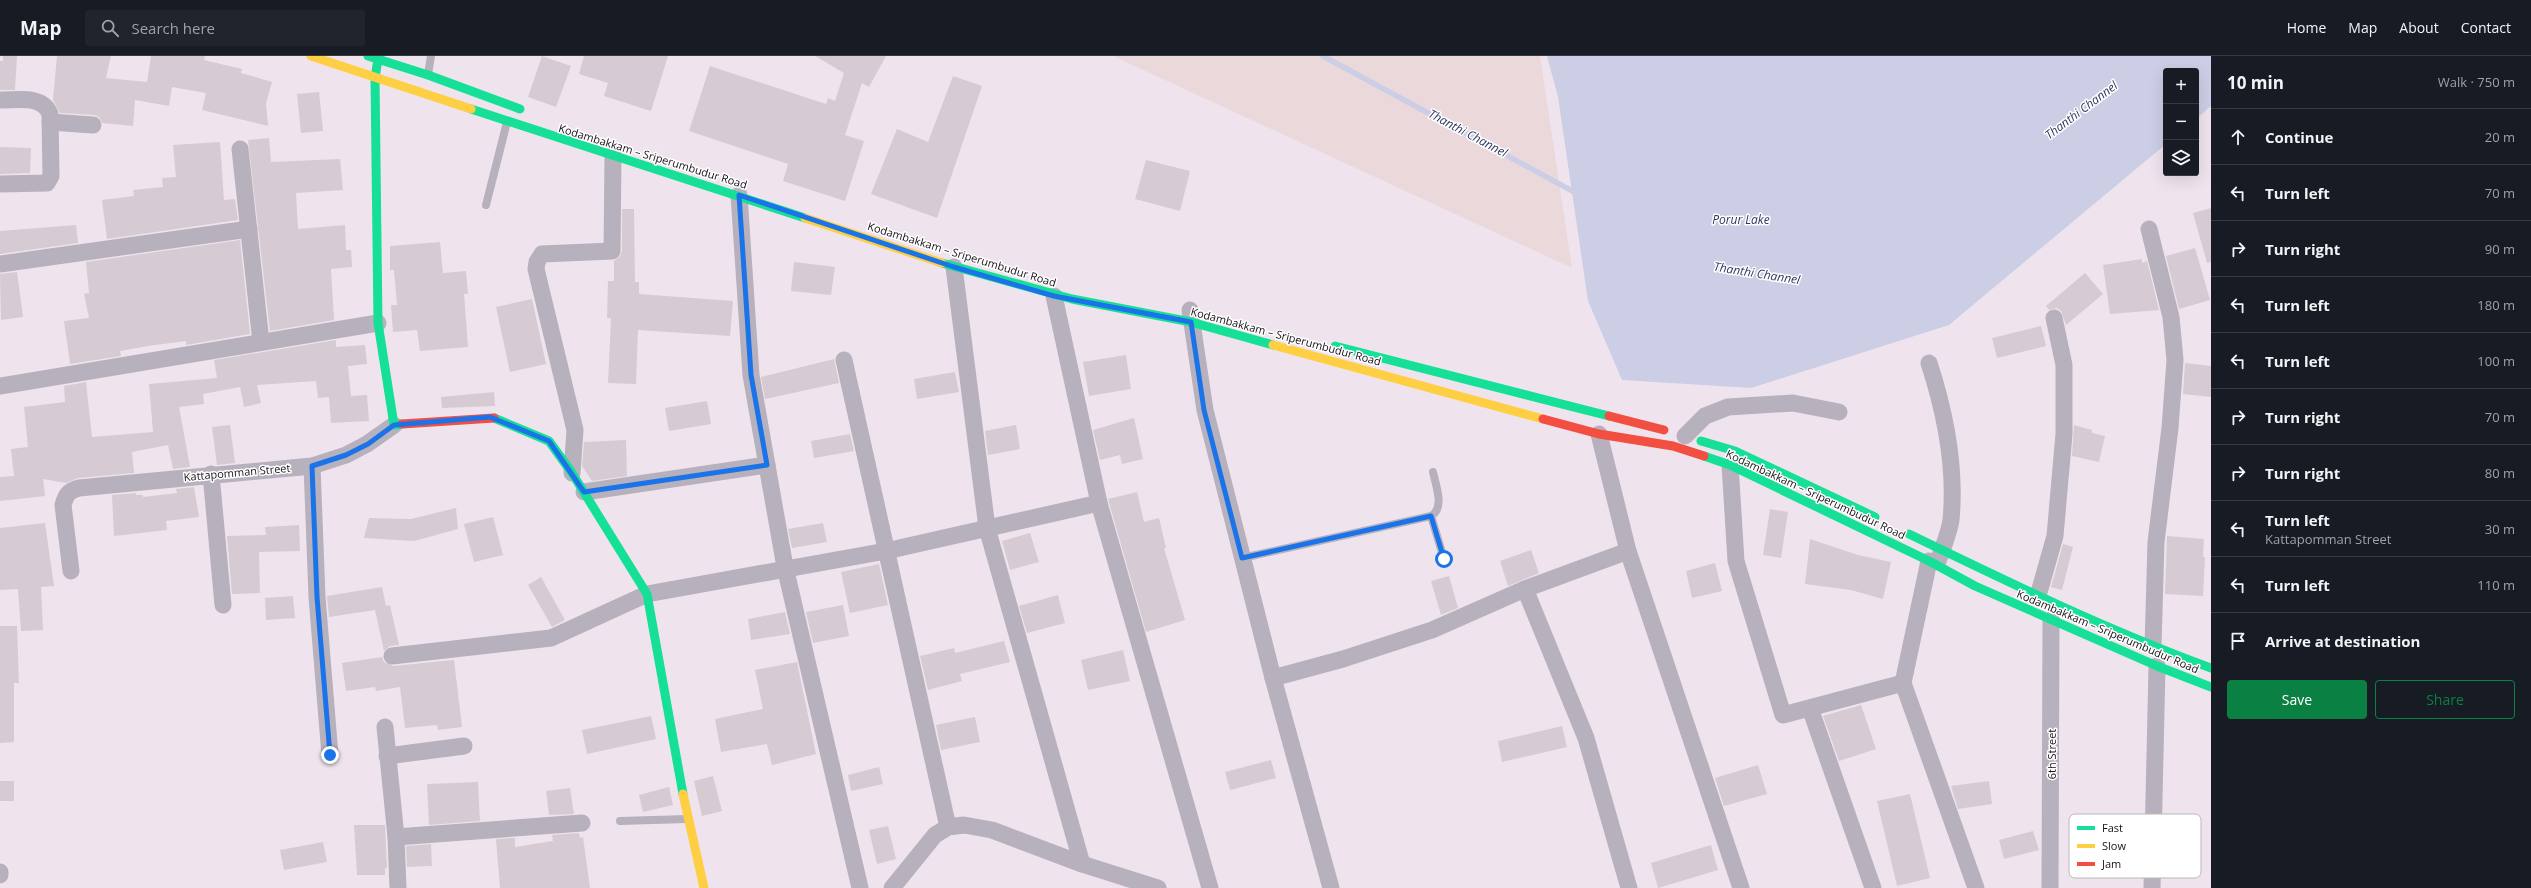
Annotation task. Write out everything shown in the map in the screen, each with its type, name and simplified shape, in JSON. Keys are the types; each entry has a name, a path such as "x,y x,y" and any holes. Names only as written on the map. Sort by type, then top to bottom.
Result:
{"main road":[{"name":"Kodambakkam – Sriperumbudur Road","path":"311,56 507,120 547,135 739,195 954,267 1054,296 1190,313 1551,421 1599,434 1673,446 1730,465 1936,558 2038,596 2153,646 2211,668"},
{"path":"368,56 428,75 530,113"},
{"path":"378,59 375,78 378,323 394,425 490,417 549,441 572,473 647,594 688,819 704,888"},
{"name":"Kodambakkam – Sriperumbudur Road","path":"1326,344 1678,434 1735,451 1885,522"},
{"path":"1551,421 1554,402"},
{"name":"Kodambakkam – Sriperumbudur Road","path":"1900,529 1936,558 1975,586 2157,666 2211,687"}],"street":[{"path":"0,100 43,103 47,107 50,122 50,180 41,184 0,184"},
{"path":"50,122 93,125"},
{"path":"240,149 250,229 261,342"},
{"path":"572,473 575,430 536,269 537,262 542,254 612,251 613,155"},
{"path":"739,195 751,375 785,567 860,888"},
{"path":"0,264 250,229"},
{"path":"2149,229 2171,317 2176,360 2170,428 2156,542 2153,646"},
{"path":"954,267 987,528 1082,864"},
{"path":"1054,296 1099,503 1210,888"},
{"path":"1190,313 1204,410 1273,678 1330,888"},
{"path":"2038,596 2056,536 2064,434 2064,365 2054,318"},
{"path":"0,386 378,323"},
{"path":"844,360 948,827"},
{"path":"1929,363 1943,406 1952,486 1951,521 1936,558 1903,683 1976,888"},
{"path":"1678,434 1705,416 1728,407 1793,403 1839,412"},
{"name":"Kattapomman Street","path":"70,571 63,505 66,496 70,491 79,488 211,474 312,466 346,455 368,444 394,425"},
{"path":"1599,434 1628,551 1741,888"},
{"path":"584,492 767,465"},
{"path":"1730,465 1736,561 1783,715 1903,683"},
{"path":"312,466 317,597 330,755"},
{"path":"211,474 223,605"},
{"path":"392,656 551,638 647,594 785,567 886,551 1099,503"},
{"path":"1273,678 1343,659 1432,630 1525,589 1628,551"},
{"path":"1525,589 1586,738 1629,888"},
{"name":"6th Street","path":"2050,888 2051,620"},
{"path":"2154,814 2157,666"},
{"path":"1810,708 1873,888"},
{"path":"385,728 396,837 398,888"},
{"path":"388,756 464,746"},
{"path":"396,837 582,823"},
{"path":"892,888 926,844 948,827 976,826 1082,864 1158,888"},
{"path":"2152,878 2152,888"}],"lane":[{"path":"428,75 431,56"},
{"path":"486,205 507,120"},
{"path":"1242,558 1431,516 1437,513 1439,507 1433,472"},
{"path":"1431,516 1444,559"},
{"path":"620,821 688,819"}],"shaded area":[{"path":"1113,56 1540,56 1572,268"}],"water":[{"name":"Porur Lake","path":"1547,56 2211,56 2211,106 2199,116 2199,68 2163,68 2163,147 1949,325 1751,388 1622,380 1588,301 1558,97"}],"building":[{"path":"3,56 17,56 15,90 0,90 0,61 3,61"},
{"path":"57,56 111,56 106,78 147,82 151,56 205,56 204,60 242,69 241,73 272,82 266,103 268,126 202,110 206,93 172,87 169,106 135,100 133,126 102,123 99,117 94,115 60,113 53,100"},
{"path":"542,56 571,66 556,107 528,97"},
{"path":"584,56 668,56 651,111 604,96 608,83 579,74"},
{"path":"815,56 886,56 869,87 862,83 845,135 864,141 845,201 783,181 788,164 689,131 710,66 826,104 828,98 835,101 844,73"},
{"path":"953,76 982,86 937,218 871,194 897,129 928,142"},
{"path":"319,92 323,131 301,133 297,94"},
{"path":"269,138 271,162 340,159 343,190 296,193 298,229 345,225 346,250 351,250 352,267 331,269 334,320 270,331 248,140"},
{"path":"220,142 224,200 235,199 238,220 107,239 102,200 134,196 133,190 163,187 162,178 176,177 173,145"},
{"path":"0,147 31,148 30,173 0,174"},
{"path":"1146,160 1190,171 1180,211 1135,199"},
{"path":"2211,208 2211,262 2207,263 2193,213"},
{"path":"622,209 634,209 635,282 639,282 639,294 733,301 730,336 638,330 636,384 608,383 611,318 607,318 608,281 614,281 614,261 620,256 622,251"},
{"path":"76,225 78,243 0,254 0,231"},
{"path":"240,240 250,334 186,345 186,341 148,346 120,351 121,356 70,364 64,321 89,318 84,294 89,293 86,262"},
{"path":"440,242 443,273 466,271 468,294 464,294 468,347 420,351 417,330 393,332 391,305 397,305 394,270 390,270 390,246"},
{"path":"2195,248 2210,300 2179,309 2166,256"},
{"path":"2142,259 2142,263 2147,261 2159,310 2110,314 2103,265"},
{"path":"794,262 835,267 831,295 791,291"},
{"path":"17,272 23,317 1,320 0,274"},
{"path":"2085,273 2103,294 2066,325 2061,311 2057,308 2049,310 2046,306"},
{"path":"532,299 546,364 510,372 496,307"},
{"path":"2041,326 2046,346 1997,358 1992,338"},
{"path":"336,340 336,347 365,345 367,364 348,366 351,396 367,395 369,421 331,423 329,397 318,398 316,381 257,385 261,403 244,407 240,387 203,394 204,404 179,407 190,467 173,469 168,445 132,452 134,473 78,478 66,483 43,479 45,496 0,501 0,477 14,476 11,449 28,447 24,407 65,402 64,386 86,382 92,437 153,432 149,384 217,378 214,360"},
{"path":"1126,355 1131,389 1089,396 1083,362"},
{"path":"834,359 839,383 765,399 761,377"},
{"path":"2185,363 2211,366 2211,397 2183,394"},
{"path":"955,372 959,392 917,399 914,379"},
{"path":"494,392 495,406 442,408 441,397"},
{"path":"707,401 711,424 669,431 665,408"},
{"path":"1134,418 1143,459 1122,464 1120,455 1100,460 1093,430"},
{"path":"230,425 235,463 217,465 212,427"},
{"path":"1016,425 1020,449 988,455 985,431"},
{"path":"2074,425 2092,430 2092,433 2105,436 2099,462 2072,456"},
{"path":"850,434 854,451 814,458 811,441"},
{"path":"626,440 627,476 592,481 582,466 584,442"},
{"path":"194,487 199,517 166,521 167,530 114,536 112,495 136,493 136,495 143,495 143,497 177,493 176,489"},
{"path":"1137,492 1144,522 1159,518 1166,548 1164,548 1185,620 1146,632 1108,499"},
{"path":"456,508 458,529 414,541 364,538 369,518 411,519"},
{"path":"1770,509 1788,512 1781,558 1763,555"},
{"path":"493,517 503,555 474,562 464,524"},
{"path":"45,523 54,586 41,587 43,630 21,631 18,589 0,590 0,528"},
{"path":"823,523 827,542 792,548 788,529"},
{"path":"299,525 300,551 259,552 260,593 232,594 227,536 266,535 265,527"},
{"path":"1030,533 1039,562 1010,570 1002,541"},
{"path":"2167,536 2204,539 2203,557 2205,557 2203,596 2165,594"},
{"path":"1810,539 1858,555 1891,562 1883,599 1851,590 1805,584"},
{"path":"2063,544 2073,547 2062,590 2051,587"},
{"path":"1531,550 1539,573 1508,586 1500,561"},
{"path":"1715,563 1722,591 1692,598 1686,571"},
{"path":"879,564 888,605 850,613 841,572"},
{"path":"1449,576 1458,608 1441,615 1431,581"},
{"path":"541,577 565,620 552,627 528,585"},
{"path":"382,587 386,606 390,605 399,645 390,646 384,651 375,610 329,617 327,596"},
{"path":"1058,595 1065,623 1027,633 1019,606"},
{"path":"293,596 295,618 266,620 265,598"},
{"path":"843,605 849,636 813,643 806,612"},
{"path":"785,612 790,634 751,640 748,619"},
{"path":"0,626 17,626 19,683 14,683 14,742 0,743"},
{"path":"1004,641 1010,662 960,674 962,681 928,690 920,656 954,648 955,653"},
{"path":"1123,650 1130,681 1088,690 1081,660"},
{"path":"382,657 384,662 393,666 454,660 462,727 438,730 437,725 405,728 400,687 376,691 375,687 346,691 342,663"},
{"path":"797,662 816,754 772,765 767,744 721,752 715,719 763,709 755,670"},
{"path":"1861,705 1876,749 1839,761 1823,716"},
{"path":"651,716 656,739 587,754 582,730"},
{"path":"975,717 980,742 941,750 936,725"},
{"path":"1562,726 1567,747 1502,762 1498,741"},
{"path":"1271,760 1276,778 1230,790 1225,772"},
{"path":"1758,765 1767,794 1724,806 1715,778"},
{"path":"879,767 883,784 851,791 848,775"},
{"path":"713,776 722,811 702,816 694,781"},
{"path":"0,781 14,781 14,801 0,801"},
{"path":"1989,781 1992,804 1958,809 1951,786"},
{"path":"478,782 480,821 429,825 427,784"},
{"path":"669,787 673,805 643,812 639,795"},
{"path":"570,788 574,814 549,815 546,791"},
{"path":"1910,794 1930,878 1897,886 1877,801"},
{"path":"354,825 385,825 387,868 385,868 385,875 357,875"},
{"path":"888,826 896,859 877,864 869,830"},
{"path":"2033,831 2039,850 2004,859 1999,840"},
{"path":"579,833 580,838 583,837 590,888 500,888 496,839 515,838 515,847 553,841 552,835"},
{"path":"323,842 327,862 284,870 280,850"},
{"path":"431,844 432,866 407,867 406,846"},
{"path":"1711,845 1718,870 1658,888 1651,863"}],"waterway":[{"name":"Thanthi Channel","path":"1323,56 1578,194"}],"traffic: fast":[{"path":"368,56 428,75 520,109"},
{"path":"378,59 375,78 378,323 394,425 402,424"},
{"path":"471,109 805,218"},
{"path":"942,263 1072,299 1191,322 1273,345"},
{"path":"1335,346 1609,416"},
{"path":"494,418 549,441 572,473 647,594 683,794"},
{"path":"1701,441 1735,451 1875,517"},
{"path":"1704,456 1730,465 1929,561 1975,586 2157,666 2211,687"},
{"path":"1909,534 2096,622 2211,668"}],"traffic: slow":[{"path":"311,56 471,109"},
{"path":"805,218 942,263"},
{"path":"1273,345 1543,419"},
{"path":"683,794 704,888"}],"traffic: jam":[{"path":"1609,416 1664,430"},
{"path":"402,424 494,418"},
{"path":"1543,419 1599,434 1673,446 1704,456"}],"route":[{"path":"330,755 317,597 312,466 346,455 368,444 394,425 490,417 549,441 584,492 767,465 751,375 739,195 954,267 1054,296 1147,316 1191,322 1204,410 1242,558 1280,548 1431,516 1444,559"}]}
